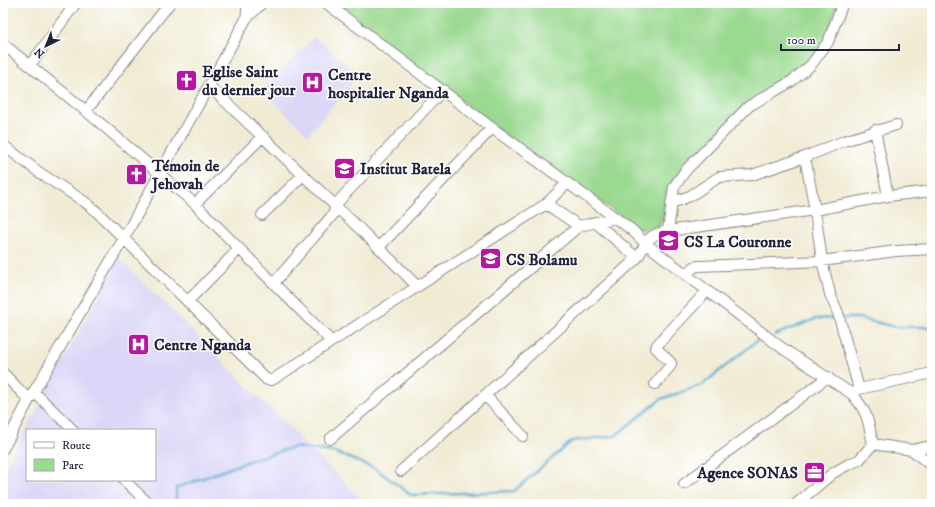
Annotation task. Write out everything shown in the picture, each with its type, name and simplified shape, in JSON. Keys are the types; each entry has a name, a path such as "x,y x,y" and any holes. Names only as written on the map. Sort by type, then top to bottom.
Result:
{"street":[{"path":"30,65 76,3"},
{"path":"86,111 170,3"},
{"path":"246,19 248,3"},
{"path":"3,448 124,238 246,19 262,3"},
{"path":"326,3 492,128 632,230 645,243 782,348 828,378 856,391 932,373"},
{"path":"668,231 671,203 676,182 744,111 757,101 792,81 817,59 828,42 843,3"},
{"path":"3,44 86,111 195,204 331,341"},
{"path":"209,86 379,247 417,286"},
{"path":"274,283 331,217 334,213 335,205 443,90"},
{"path":"671,203 690,196 719,178 752,175 805,157 875,130 896,125"},
{"path":"379,247 492,128"},
{"path":"875,130 888,196"},
{"path":"195,204 263,136"},
{"path":"3,145 40,173 85,202 124,238 265,379 268,380 272,380 546,204 567,183"},
{"path":"805,157 815,210 822,261 830,294 838,313 842,328 856,391 859,401 867,414 873,444"},
{"path":"262,215 303,175"},
{"path":"401,471 637,258 645,243 655,235 668,231 815,210 888,196 932,191"},
{"path":"546,204 579,226"},
{"path":"330,439 579,226 616,218"},
{"path":"595,222 637,258"},
{"path":"188,301 239,249"},
{"path":"686,274 699,266 822,261 896,251 932,249"},
{"path":"655,384 671,365 671,363 658,351 656,348 657,345 707,291"},
{"path":"3,374 72,429"},
{"path":"684,484 828,378"},
{"path":"484,395 523,436"},
{"path":"873,444 912,450 932,446"},
{"path":"796,504 833,473 859,460 873,444"},
{"path":"912,450 932,466"},
{"path":"125,481 149,504"}],"shaded area":[{"name":"Centre hospitalier Nganda","path":"314,37 359,75 308,135 263,91"},
{"name":"Centre Nganda","path":"119,258 366,504 3,504 3,472 26,430 26,481 156,481 156,429 26,429"}],"green space":[{"path":"333,3 838,3 824,42 805,66 688,163 674,178 666,192 664,210 659,227 640,229 534,156"}],"waterway":[{"path":"775,335 815,319 837,318"},
{"path":"842,318 859,318 895,327 932,327"},
{"path":"176,504 176,488 257,458 295,447 334,452 376,469 411,495 514,491 572,441 615,436 661,399 702,385 758,340"}],"place":[{"name":"Eglise Saint du dernier jour","path":"186,80"},
{"name":"Centre hospitalier Nganda","path":"312,83"},
{"name":"Institut Batela","path":"345,168"},
{"name":"Témoin de Jehovah","path":"137,174"},
{"name":"CS La Couronne","path":"668,241"},
{"name":"CS Bolamu","path":"491,259"},
{"name":"Centre Nganda","path":"139,344"},
{"name":"Agence SONAS","path":"814,472"}]}
